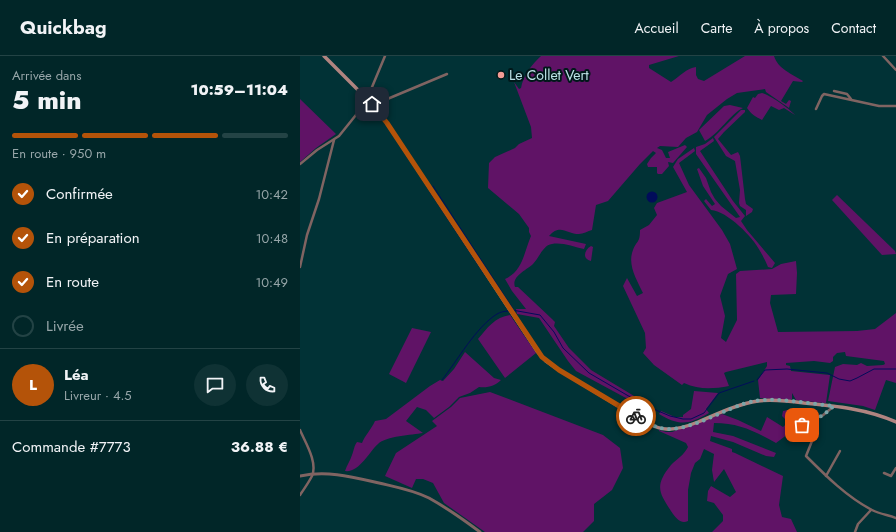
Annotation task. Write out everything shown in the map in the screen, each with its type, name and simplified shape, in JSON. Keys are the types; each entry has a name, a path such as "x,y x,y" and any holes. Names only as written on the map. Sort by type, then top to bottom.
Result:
{"main road":[{"path":"324,56 370,102 387,123 537,351 546,361 559,370 652,426 661,429 683,427 747,403 772,400 862,410 896,422"}],"street":[{"path":"300,164 342,133 370,102 385,56"},
{"path":"883,56 896,70"},
{"path":"370,102 447,74"},
{"path":"834,91 847,94 852,100"},
{"path":"816,109 824,94 879,106 896,106"},
{"path":"300,267 306,234 319,199 334,140"},
{"path":"834,406 822,416 802,422 802,425 812,441 806,456 841,489 871,510 896,518"},
{"path":"300,430 313,462 312,474 300,495"},
{"path":"826,476 840,451"},
{"path":"884,473 891,476 896,468"},
{"path":"300,476 312,474 346,475 403,488 439,504 480,532"},
{"path":"855,532 858,524 871,510"}],"shaded area":[{"path":"541,56 679,56 649,65 649,68 671,82 686,71 696,67 696,75 698,79 704,81 745,56 774,56 782,68 803,81 793,81 781,101 786,104 789,100 791,101 789,108 766,92 765,89 737,93 727,99 707,115 697,132 686,138 678,147 660,146 657,148 662,150 666,158 670,158 668,152 685,145 687,147 673,163 668,162 669,166 662,174 657,173 657,167 648,167 647,164 656,153 653,151 608,201 596,205 592,230 582,234 575,234 564,230 557,230 549,236 586,244 584,249 560,244 549,245 544,249 533,264 517,276 514,283 515,287 518,287 555,322 554,326 569,348 591,370 639,399 637,404 576,371 539,318 517,314 516,309 526,309 505,279 516,271 531,236 529,228 519,214 488,188 489,163 495,157 532,138 531,127 514,82 519,89 521,88 528,70"},
{"path":"762,93 780,102 795,115 784,108 779,110 771,106 762,120 750,112 747,108 753,97 755,98 758,94"},
{"path":"300,99 336,134 316,148 300,162"},
{"path":"730,105 743,108 738,111 715,134 705,141 699,130 724,106"},
{"path":"741,110 745,110 745,112 718,139 731,155 738,152 740,156 746,204 753,209 752,212 746,216 746,210 740,206 739,203 740,190 735,161 726,156 714,137"},
{"path":"713,138 714,141 700,151 733,201 745,216 741,221 747,230 775,263 772,268 768,267 757,245 746,232 732,220 717,211 711,210 704,201 706,199 712,206 715,204 703,186 697,169 699,168 706,178 715,199 736,218 740,217 696,154 696,147 705,144"},
{"path":"694,148 695,151 679,163 689,185 722,230 730,244 737,269 728,274 720,296 725,316 721,338 726,342 737,320 736,274 740,271 772,269 781,264 796,261 796,294 771,295 770,303 778,332 857,331 875,329 896,313 896,383 886,380 875,410 863,406 828,401 835,367 843,364 857,365 861,363 867,366 883,365 885,364 884,361 846,356 845,352 837,353 833,357 833,361 830,363 814,361 786,363 786,365 790,366 791,371 830,375 826,403 824,403 796,400 792,393 792,399 790,400 760,398 758,380 767,366 767,362 724,373 729,386 706,388 695,387 684,383 682,385 654,365 643,353 646,348 645,333 623,286 627,278 637,296 643,293 632,267 631,256 634,247 638,241 640,230 649,225 657,215 654,208 657,203 687,192 673,167 678,159"},
{"path":"650,192 654,192 656,193 656,201 650,202 647,199 647,195"},
{"path":"837,195 895,251 896,254 882,255 832,200"},
{"path":"591,246 593,247 591,261 586,258 585,254"},
{"path":"510,315 536,353 505,378 478,339 488,327 500,318"},
{"path":"412,328 431,332 406,383 389,374"},
{"path":"465,352 494,378 501,380 494,385 479,387 470,393 459,397 449,407 434,418 426,410 417,407 406,421 423,433 382,441 355,469 345,471 357,442 362,443 375,421 386,419 430,386 440,380 443,381 454,369"},
{"path":"694,391 718,393 706,409 709,413 690,422 672,421 659,414 661,411 675,417 683,417 683,415 691,409"},
{"path":"490,392 603,435 620,448 623,468 612,490 594,504 594,521 583,532 485,532 444,503 433,483 423,479 416,479 412,488 385,476 396,453 437,426 432,421 451,407 460,398"},
{"path":"793,409 796,412 800,425 776,443 746,428 731,424 714,423 713,432 733,436 776,453 774,457 766,456 733,442 711,436 710,441 732,449 732,452 783,476 779,505 782,517 791,519 797,532 712,532 723,521 723,515 714,503 707,501 708,491 711,486 730,497 736,492 724,469 714,482 712,470 714,454 704,449 700,459 695,463 691,473 688,490 688,521 681,521 676,518 662,496 660,485 665,473 688,447 686,443 659,430 672,432 722,414 761,431 767,417 783,427 788,422 782,416 783,411"}],"waterway":[{"path":"433,186 513,309"},
{"path":"430,192 436,201"},
{"path":"438,204 485,275"},
{"path":"512,310 540,315 554,332 563,348 589,373 644,405 670,416 691,419 704,413 719,393 754,381"},
{"path":"442,380 482,327 497,314 509,311"},
{"path":"757,380 765,370 787,369 827,373 839,379 850,381 874,369 896,369"}],"way so far":[{"path":"636,416 657,428 671,429 689,425 747,403 759,401 772,400 834,406 830,411 822,416 802,422 802,425"}],"place":[{"name":"Le Collet Vert","path":"501,75"}],"route":[{"path":"372,104 387,123 542,357 559,370 636,416"}]}
